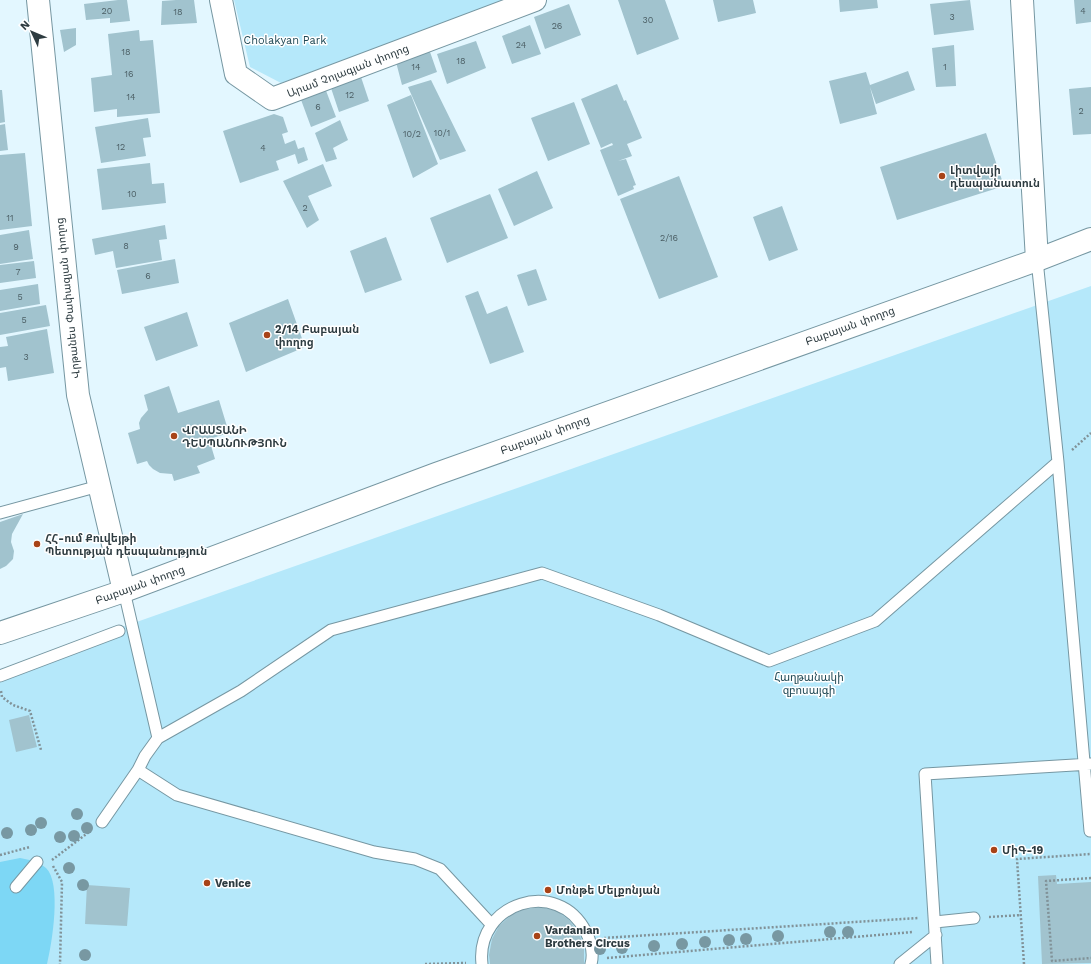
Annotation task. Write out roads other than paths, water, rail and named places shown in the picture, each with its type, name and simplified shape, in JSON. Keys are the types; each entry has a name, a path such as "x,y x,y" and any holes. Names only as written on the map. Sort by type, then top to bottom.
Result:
{"street":[{"name":"Վրթանես Փափազյան փողոց","path":"38,0 78,395 124,591"},
{"name":"Արամ Չոլագյան փողոց","path":"221,0 236,74 272,99 535,0"},
{"path":"1022,0 1037,260"},
{"name":"Բաբայան փողոց","path":"0,634 124,591 436,474 1037,260 1091,239"}],"lane":[{"path":"1037,260 1088,764 1090,831"},
{"path":"102,822 158,738 241,691 331,630 542,573 659,615 769,661 875,621 1058,462"},
{"path":"0,513 99,486"},
{"path":"124,591 158,738"},
{"path":"0,676 119,631"},
{"path":"937,964 925,774 1088,764"},
{"path":"138,770 177,794 374,852 415,859 440,869 491,924"},
{"path":"16,887 42,859"},
{"path":"482,963 482,949 485,936 491,924 504,912 519,904 536,901 554,903 569,911 582,923 592,949 592,962"},
{"path":"900,964 935,926 978,918"}],"place":[{"name":"Լիտվայի դեսպանատուն","path":"942,176"},
{"name":"2/14 Բաբայան փողոց","path":"267,335"},
{"name":"ՎՐԱՍՏԱՆԻ ԴԵՍՊԱՆՈՒԹՅՈՒՆ","path":"174,436"},
{"name":"ՀՀ-ում Քուվեյթի Պետության դեսպանություն","path":"37,544"},
{"name":"ՄիԳ-19","path":"994,850"},
{"name":"Venice","path":"207,883"},
{"name":"Մոնթե Մելքոնյան","path":"548,890"},
{"name":"Vardanian Brothers Circus","path":"537,936"}],"park label":[{"name":"Cholakyan Park","path":"285,40"},
{"name":"Հաղթանակի զբոսայգի","path":"809,683"}]}
